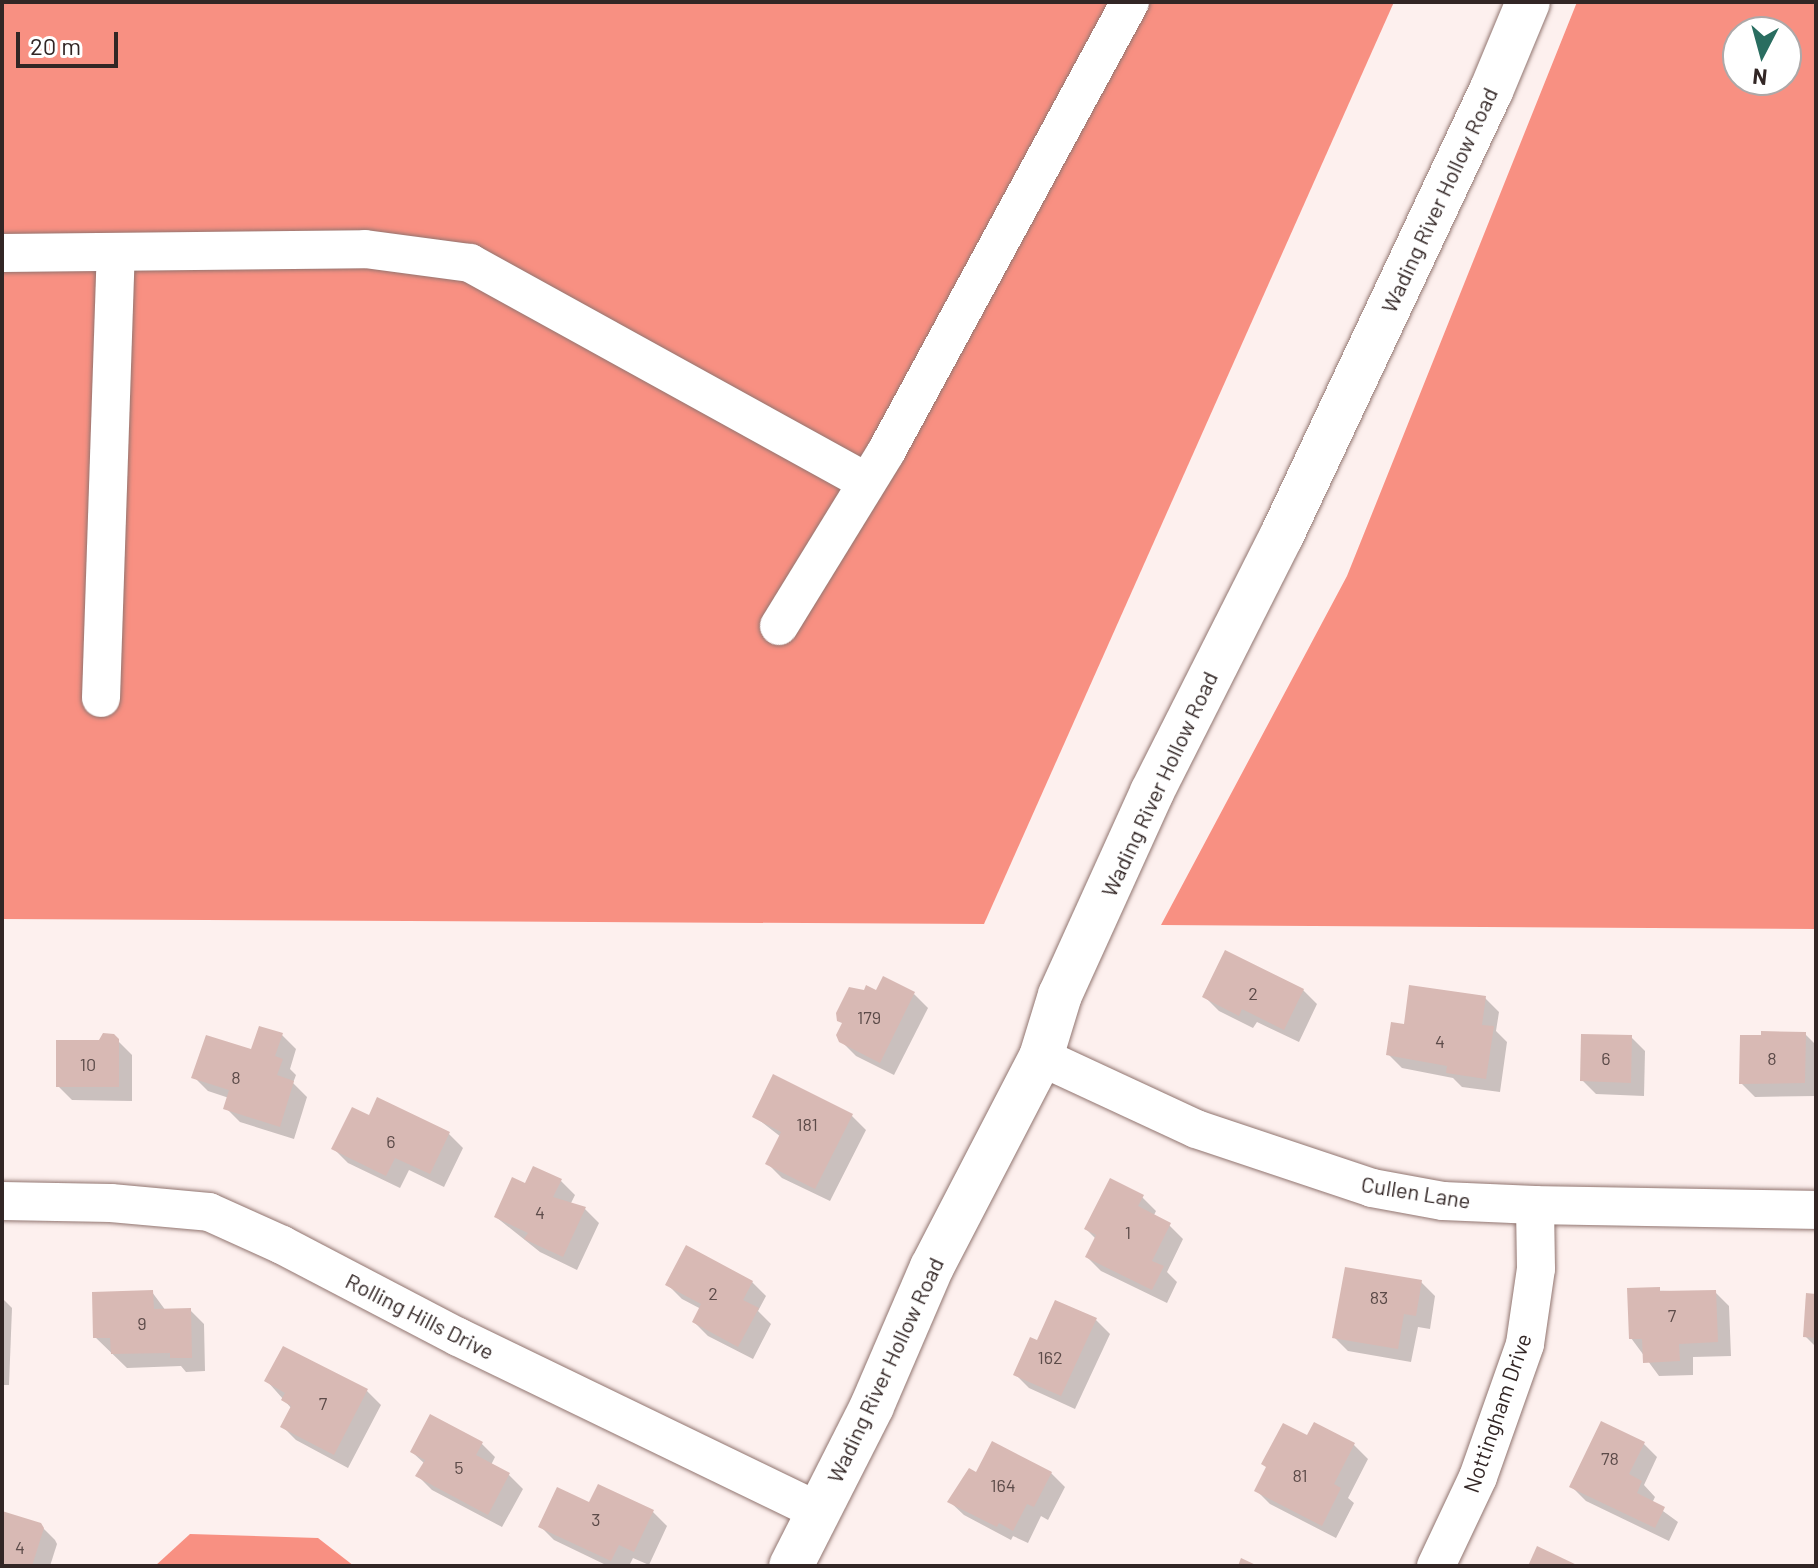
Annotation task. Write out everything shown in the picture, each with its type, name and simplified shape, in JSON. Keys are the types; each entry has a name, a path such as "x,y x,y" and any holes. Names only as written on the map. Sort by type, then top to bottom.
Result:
{"street":[{"path":"779,626 867,482 1130,2"},
{"name":"Wading River Hollow Road","path":"791,1566 872,1406 932,1267 1041,1057 1060,995 1152,792 1281,537 1491,91 1528,2"},
{"path":"2,253 365,249 470,263 867,482"},
{"path":"101,698 116,252"},
{"name":"Cullen Lane","path":"1041,1057 1196,1129 1372,1188 1443,1201 1816,1210"},
{"name":"Rolling Hills Drive","path":"2,1201 111,1203 209,1212 282,1245 458,1337 818,1511"},
{"name":"Nottingham Drive","path":"1436,1566 1478,1477 1525,1344 1536,1269 1535,1205"}],"shaded area":[{"path":"2,2 1394,2 984,924 2,919"},
{"path":"1577,2 1816,2 1816,929 1161,925 1347,576"},
{"path":"190,1534 318,1538 354,1566 155,1566"}],"building":[{"path":"1225,950 1304,989 1284,1030 1242,1009 1239,1016 1202,997"},
{"path":"883,976 915,992 880,1063 839,1042 836,1035 842,1023 837,1021 836,1013 849,987 864,990 866,985 876,990"},
{"path":"1409,985 1486,996 1482,1025 1494,1026 1486,1079 1446,1073 1447,1066 1386,1055 1391,1022 1404,1024"},
{"path":"259,1026 283,1033 275,1056 283,1059 277,1075 294,1081 280,1127 223,1109 229,1090 191,1078 206,1035 251,1049"},
{"path":"1761,1031 1806,1032 1805,1083 1739,1084 1740,1035 1761,1035"},
{"path":"103,1033 114,1034 119,1039 119,1087 56,1087 56,1040 99,1040"},
{"path":"1581,1034 1632,1035 1631,1083 1580,1081"},
{"path":"773,1074 853,1114 815,1189 765,1164 781,1132 752,1117"},
{"path":"377,1097 450,1132 430,1174 395,1158 386,1176 331,1149 352,1107 369,1115"},
{"path":"533,1166 562,1179 553,1197 586,1207 563,1257 524,1239 528,1233 494,1217 512,1177 525,1183"},
{"path":"1110,1178 1144,1195 1138,1206 1171,1223 1152,1261 1164,1266 1152,1290 1085,1257 1096,1235 1084,1229"},
{"path":"686,1245 753,1281 743,1300 759,1308 738,1347 692,1322 701,1304 665,1285"},
{"path":"1345,1267 1422,1280 1416,1316 1404,1314 1398,1349 1332,1338"},
{"path":"1660,1287 1660,1291 1716,1290 1718,1342 1679,1344 1680,1361 1643,1363 1642,1339 1629,1339 1627,1288"},
{"path":"153,1290 154,1309 191,1308 192,1358 170,1358 170,1353 111,1354 110,1338 93,1338 92,1292"},
{"path":"1806,1293 1816,1294 1816,1338 1803,1337"},
{"path":"1055,1300 1097,1318 1061,1396 1013,1375 1030,1337 1037,1340"},
{"path":"283,1346 368,1389 334,1455 280,1427 291,1406 281,1400 285,1393 264,1381"},
{"path":"430,1414 483,1442 476,1455 510,1473 488,1515 415,1476 425,1460 410,1452"},
{"path":"1601,1421 1645,1442 1629,1474 1642,1481 1637,1493 1665,1507 1655,1528 1569,1487"},
{"path":"1314,1422 1355,1443 1334,1484 1341,1488 1322,1526 1254,1491 1266,1467 1261,1464 1283,1423 1307,1435"},
{"path":"992,1441 1052,1472 1034,1507 1027,1504 1013,1531 999,1523 997,1527 947,1502 969,1468 976,1472"},
{"path":"598,1484 654,1510 634,1552 619,1545 611,1561 538,1527 557,1487 589,1502"},
{"path":"2,1511 41,1523 44,1528 32,1566 2,1566"},
{"path":"1537,1546 1579,1566 1528,1566"},
{"path":"1241,1558 1258,1566 1238,1566"}]}
